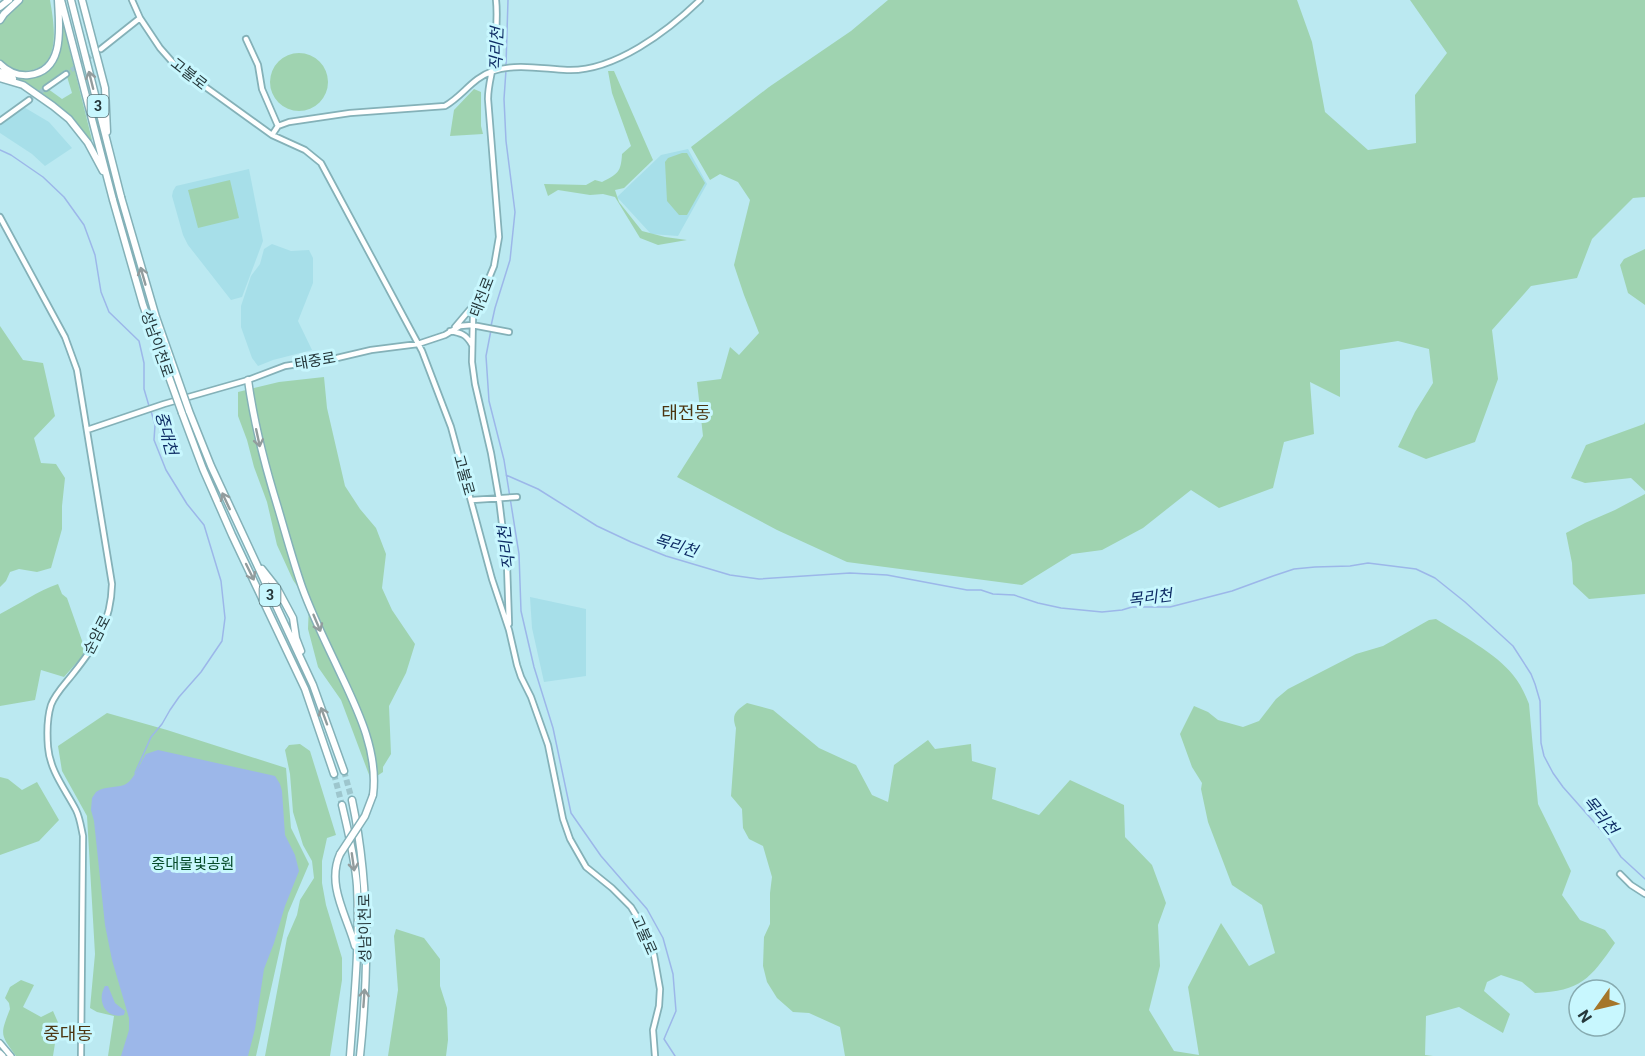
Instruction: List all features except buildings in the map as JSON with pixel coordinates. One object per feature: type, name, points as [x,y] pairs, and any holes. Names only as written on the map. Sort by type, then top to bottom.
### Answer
[{"type":"highway","points":[[0,7],[9,0]]},
{"type":"highway","points":[[0,20],[19,0]]},
{"type":"highway","name":"성남이천로","points":[[60,0],[63,20],[143,304],[203,469],[305,689],[334,774]]},
{"type":"highway","name":"성남이천로","points":[[71,0],[156,317],[189,411],[211,466],[313,686],[344,771]]},
{"type":"highway","points":[[82,0],[105,88],[107,141]]},
{"type":"highway","points":[[0,63],[6,69],[21,75],[40,71],[52,60],[57,51],[63,20]]},
{"type":"highway","points":[[0,72],[53,105],[74,125],[88,143],[108,180]]},
{"type":"highway","points":[[0,78],[23,85]]},
{"type":"highway","points":[[248,380],[260,448],[302,587],[319,629],[355,703],[373,765],[373,795],[365,816],[340,854],[335,870],[336,889],[357,954]]},
{"type":"highway","points":[[242,534],[265,574],[277,588],[293,618],[296,638],[313,686]]},
{"type":"highway","name":"성남이천로","points":[[352,800],[363,866],[365,898],[366,972],[360,1056]]},
{"type":"highway","name":"성남이천로","points":[[342,804],[357,885],[357,954],[350,1056]]},
{"type":"main road","points":[[0,1043],[11,1056]]},
{"type":"street","name":"고불로","points":[[132,0],[140,18],[160,48],[175,65],[272,135],[305,150],[321,163],[418,344],[445,411],[519,671],[548,745],[563,819],[570,839],[586,867],[612,888],[631,908],[650,943],[660,989],[659,1006],[653,1030],[655,1056]]},
{"type":"street","name":"태전로","points":[[496,0],[494,71],[488,83],[488,118],[499,237],[494,266],[476,309],[472,325],[472,346],[473,375],[501,499],[509,630]]},
{"type":"street","points":[[272,135],[279,126],[289,122],[350,112],[445,106],[476,79],[494,71],[517,67],[576,70],[606,63],[658,34],[699,0]]},
{"type":"street","points":[[101,49],[140,18]]},
{"type":"street","points":[[246,39],[258,65],[264,95],[279,126]]},
{"type":"street","points":[[46,88],[66,74]]},
{"type":"street","points":[[0,122],[29,100]]},
{"type":"street","name":"순암로","points":[[0,217],[69,345],[77,370],[110,568],[112,599],[107,619],[90,653],[51,705],[48,733],[48,748],[56,777],[76,811],[83,836],[81,1056]]},
{"type":"street","points":[[450,331],[468,314],[482,294]]},
{"type":"street","points":[[472,325],[506,331]]},
{"type":"street","name":"태중로","points":[[87,430],[248,380],[285,366],[418,344],[460,326],[472,325]]},
{"type":"street","points":[[450,331],[464,334],[472,346]]},
{"type":"street","points":[[472,500],[517,497]]},
{"type":"street","points":[[1620,874],[1645,894]]},
{"type":"shaded area","points":[[22,106],[49,122],[72,148],[45,166],[32,154],[0,133],[0,125]]},
{"type":"shaded area","points":[[688,149],[707,184],[678,236],[651,234],[617,197],[661,155]]},
{"type":"shaded area","points":[[249,169],[263,241],[242,297],[231,300],[188,245],[172,196],[176,186]]},
{"type":"shaded area","points":[[272,244],[291,251],[309,250],[313,258],[313,283],[298,321],[312,350],[258,366],[252,358],[241,327],[241,306],[251,276],[260,264],[264,249]]},
{"type":"shaded area","points":[[530,597],[586,609],[586,676],[544,682],[532,628]]},
{"type":"shaded area","name":"중대물빛공원","points":[[158,750],[275,776],[280,784],[285,835],[295,855],[299,871],[264,969],[255,1029],[248,1056],[121,1056],[129,1030],[129,1018],[112,960],[105,925],[91,810],[92,798],[99,790],[128,783],[146,754]]},
{"type":"shaded area","points":[[105,986],[108,986],[115,1003],[125,1011],[124,1015],[112,1015],[104,1008],[102,992]]},
{"type":"green space","points":[[23,0],[50,0],[54,33],[51,54],[46,63],[37,69],[21,71],[8,67],[0,60],[0,24]]},
{"type":"green space","points":[[888,0],[1297,0],[1312,42],[1325,112],[1368,150],[1416,143],[1415,95],[1447,53],[1410,0],[1645,0],[1645,197],[1633,198],[1592,239],[1577,278],[1531,286],[1492,330],[1498,379],[1475,442],[1426,459],[1398,447],[1415,412],[1433,383],[1429,349],[1398,341],[1340,350],[1340,397],[1310,382],[1314,434],[1284,442],[1273,488],[1219,508],[1191,490],[1143,528],[1102,550],[1072,554],[1022,585],[847,562],[777,530],[677,477],[703,436],[697,382],[721,379],[730,347],[739,355],[759,333],[734,265],[750,200],[738,182],[720,174],[710,180],[691,147],[769,87],[851,31]]},
{"type":"green space","points":[[61,27],[64,27],[92,140],[89,140],[76,123],[52,101],[26,83],[0,70],[0,67],[27,77],[54,60]],"holes":[[[65,70],[72,93],[62,99],[44,86]]]},
{"type":"green space","points":[[293,53],[305,53],[320,61],[328,76],[328,88],[320,103],[305,111],[293,111],[278,103],[270,88],[270,76],[278,61]]},
{"type":"green space","points":[[608,71],[614,71],[653,160],[624,188],[615,190],[619,202],[642,231],[687,240],[658,245],[640,238],[615,197],[558,190],[548,196],[544,184],[586,185],[595,180],[602,182],[612,177],[618,172],[622,154],[631,146],[612,93]]},
{"type":"green space","points":[[474,89],[481,92],[483,134],[450,136],[454,110]]},
{"type":"green space","points":[[687,153],[705,183],[687,215],[679,215],[667,201],[665,162],[668,158]]},
{"type":"green space","points":[[230,180],[239,218],[198,228],[188,190]]},
{"type":"green space","points":[[1645,249],[1645,305],[1628,293],[1620,265],[1624,259]]},
{"type":"green space","points":[[0,326],[23,360],[43,363],[55,416],[34,438],[41,463],[56,464],[65,478],[62,529],[51,568],[37,572],[19,569],[10,572],[0,587]]},
{"type":"green space","points":[[324,377],[327,408],[345,486],[376,528],[386,554],[382,588],[392,610],[415,644],[406,673],[389,706],[391,754],[383,767],[383,772],[371,780],[341,700],[318,667],[308,629],[309,604],[293,580],[277,545],[267,502],[238,416],[238,392],[279,382]]},
{"type":"green space","points":[[1645,422],[1645,491],[1631,478],[1585,483],[1571,478],[1586,445]]},
{"type":"green space","points":[[1645,494],[1645,594],[1589,599],[1573,584],[1572,563],[1566,533]]},
{"type":"green space","points":[[58,584],[62,594],[67,598],[86,652],[64,677],[41,670],[35,700],[0,706],[0,614]]},
{"type":"green space","points":[[1436,619],[1477,644],[1506,667],[1520,685],[1529,704],[1538,804],[1571,871],[1562,895],[1580,920],[1605,930],[1615,943],[1586,978],[1567,978],[1567,988],[1535,993],[1522,982],[1501,975],[1487,982],[1484,991],[1510,1014],[1503,1033],[1459,1007],[1426,1016],[1425,1055],[1433,1056],[845,1056],[840,1027],[809,1013],[793,1012],[777,998],[767,982],[763,966],[764,937],[770,924],[772,877],[763,846],[749,839],[743,828],[742,809],[731,796],[736,728],[734,716],[747,703],[773,710],[819,748],[856,765],[872,795],[888,802],[894,765],[928,740],[935,749],[971,744],[972,761],[996,768],[992,799],[1039,815],[1070,780],[1124,805],[1125,837],[1152,865],[1166,903],[1158,925],[1160,966],[1149,1010],[1174,1051],[1199,1055],[1188,987],[1221,923],[1249,966],[1275,953],[1262,905],[1232,885],[1208,822],[1201,789],[1202,783],[1192,767],[1180,734],[1194,706],[1208,712],[1218,720],[1243,727],[1259,721],[1276,699],[1288,689],[1356,654],[1383,646],[1429,620]]},
{"type":"green space","name":"중대물빛공원","points":[[107,713],[286,768],[291,828],[309,864],[288,913],[256,1056],[108,1056],[114,1016],[90,1008],[95,954],[87,816],[62,771],[58,746]]},
{"type":"green space","points":[[300,744],[310,751],[336,835],[327,838],[322,861],[322,883],[326,905],[342,958],[342,980],[330,1056],[265,1056],[287,938],[297,915],[300,900],[314,878],[312,861],[303,845],[293,812],[290,774],[285,750],[289,745]]},
{"type":"green space","points":[[0,777],[8,779],[22,790],[37,782],[59,820],[39,841],[0,855]]},
{"type":"green space","points":[[396,929],[424,938],[440,959],[440,986],[447,1008],[446,1056],[388,1056],[398,990],[394,936]]},
{"type":"green space","points":[[21,980],[34,985],[23,1007],[41,1017],[53,1011],[60,1027],[53,1056],[16,1056],[4,1038],[4,1024],[10,1009],[5,998],[10,987]]},
{"type":"waterway","name":"직리천","points":[[506,65],[508,0]]},
{"type":"waterway","name":"직리천","points":[[491,326],[510,260],[515,212],[506,141],[504,99],[506,70]]},
{"type":"waterway","name":"중대천","points":[[0,150],[43,177],[64,197],[84,225],[95,255],[101,292],[109,312],[139,341],[144,363],[144,389],[149,406]]},
{"type":"waterway","name":"직리천","points":[[491,330],[486,356],[489,401],[504,460],[519,554],[521,611],[534,667],[553,728],[571,813],[601,856],[647,909],[663,938],[673,974],[676,1011],[664,1039],[675,1056]]},
{"type":"waterway","name":"중대천","points":[[135,773],[151,737],[222,641],[225,618],[221,581],[204,525],[187,504],[166,470],[154,440],[155,425],[151,411]]},
{"type":"waterway","name":"목리천","points":[[506,475],[538,489],[597,526],[631,542],[666,556],[730,575],[759,579],[850,573],[887,575],[967,590],[1014,595],[1061,608],[1102,612],[1132,607],[1170,607],[1232,591],[1294,569],[1368,563],[1416,569],[1435,578],[1513,646],[1535,684],[1540,701],[1541,743],[1544,756],[1553,773],[1609,839],[1621,857],[1645,879]]},
{"type":"tunnel","points":[[66,74],[98,51]]},
{"type":"tunnel","points":[[29,100],[46,88]]},
{"type":"tunnel","points":[[344,771],[352,800]]},
{"type":"tunnel","points":[[334,774],[342,805]]},
{"type":"district","name":"태전동","points":[[686,413]]},
{"type":"district","name":"중대동","points":[[68,1034]]}]
